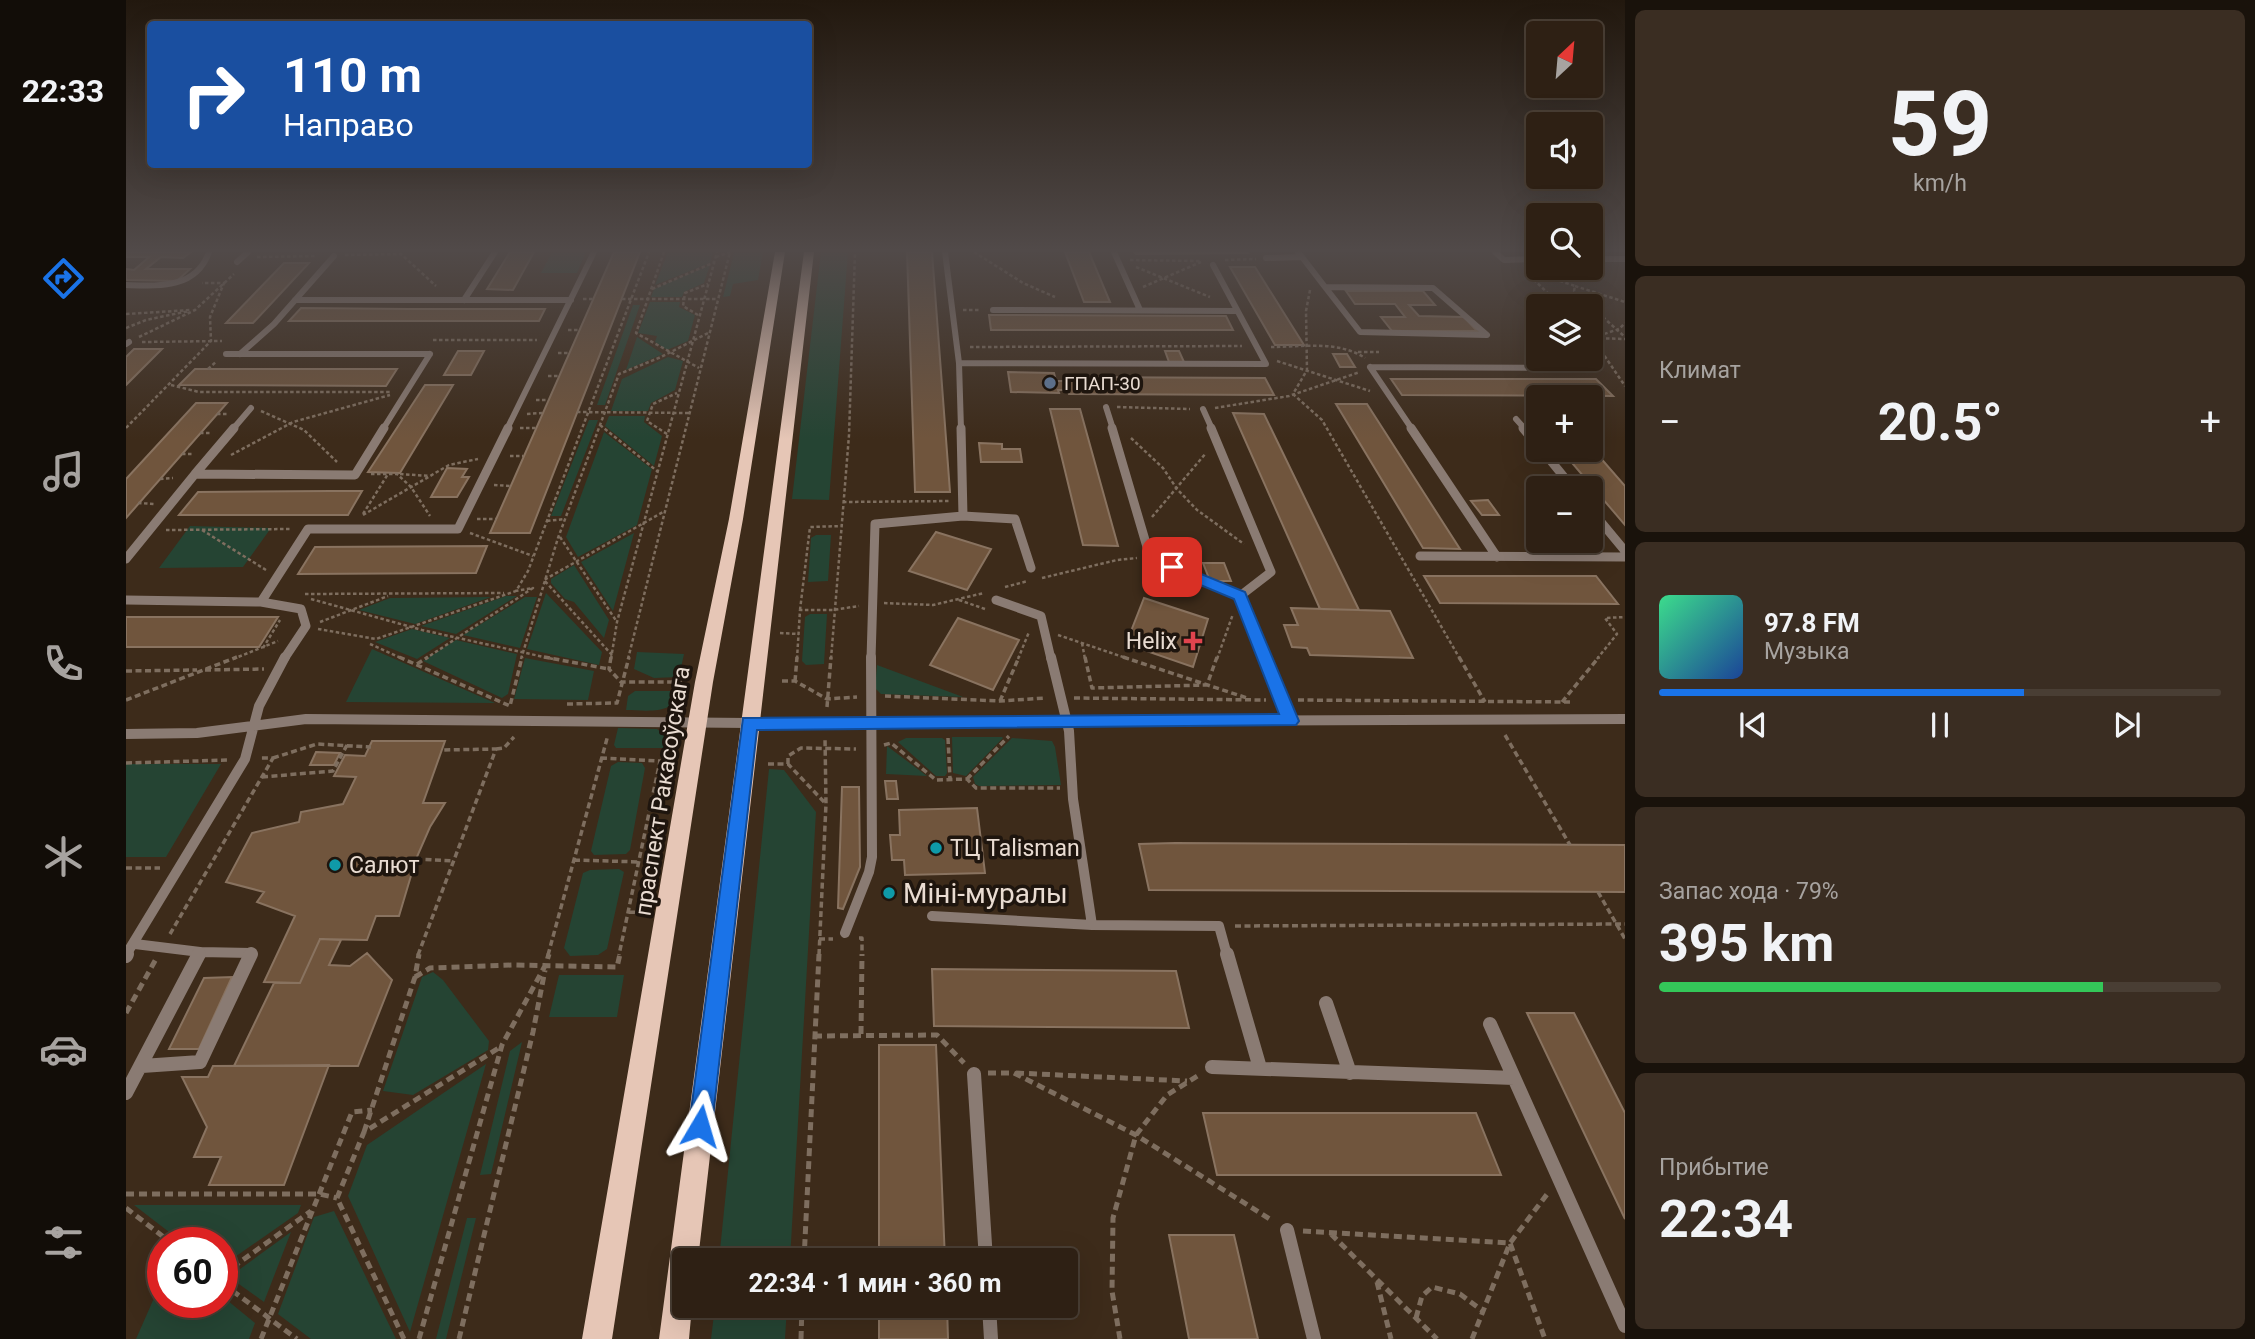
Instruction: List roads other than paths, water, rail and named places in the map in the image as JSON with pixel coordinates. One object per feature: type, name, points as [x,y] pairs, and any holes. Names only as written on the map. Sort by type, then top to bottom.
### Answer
[{"type":"main road","name":"праспект Ракасоўскага","points":[[597,1339],[698,723],[736,519],[770,314]]},
{"type":"main road","points":[[674,1339],[801,314]]},
{"type":"lane","points":[[240,354],[282,314]]},
{"type":"lane","points":[[261,602],[307,529],[458,529],[564,314]]},
{"type":"lane","points":[[953,314],[959,363],[963,516]]},
{"type":"lane","points":[[959,363],[1266,364],[1239,314]]},
{"type":"lane","points":[[1346,314],[1360,332],[1487,335],[1463,314]]},
{"type":"lane","points":[[195,474],[351,474],[430,354],[226,354]]},
{"type":"lane","points":[[1497,557],[1370,367],[1526,368]]},
{"type":"lane","points":[[1105,407],[1150,557],[1240,596],[1290,721]]},
{"type":"lane","points":[[126,559],[251,408]]},
{"type":"lane","points":[[1203,409],[1271,572],[1240,596]]},
{"type":"lane","points":[[1516,419],[1526,431]]},
{"type":"lane","points":[[1552,462],[1563,476]]},
{"type":"lane","points":[[844,937],[872,858],[868,772],[875,524],[963,516],[1015,519],[1031,568]]},
{"type":"lane","points":[[1603,524],[1625,551]]},
{"type":"lane","points":[[1420,556],[1625,557]]},
{"type":"lane","points":[[126,600],[261,602],[301,609],[306,626],[277,669],[259,706],[245,759],[126,956]]},
{"type":"lane","points":[[996,600],[1041,616],[1067,722],[1073,799],[1092,925]]},
{"type":"lane","points":[[126,734],[197,733],[306,719],[612,720],[698,723],[1625,719]]},
{"type":"lane","points":[[932,915],[1092,925],[1219,926],[1259,1069]]},
{"type":"lane","points":[[135,944],[200,952],[251,953],[200,1062],[142,1066]]},
{"type":"lane","points":[[126,1093],[200,952]]},
{"type":"lane","points":[[1326,1003],[1350,1073]]},
{"type":"lane","points":[[1490,1024],[1625,1326]]},
{"type":"lane","points":[[1212,1067],[1514,1078]]},
{"type":"lane","points":[[974,1074],[985,1248]]},
{"type":"lane","points":[[1287,1230],[1314,1339]]},
{"type":"lane","points":[[990,1318],[991,1339]]},
{"type":"place","name":"ГПАП-30","points":[[1050,383]]},
{"type":"place","name":"Helix","points":[[1193,641]]},
{"type":"place","name":"ТЦ Talisman","points":[[936,848]]},
{"type":"place","name":"Салют","points":[[335,865]]},
{"type":"place","name":"Міні-муралы","points":[[889,893]]}]
